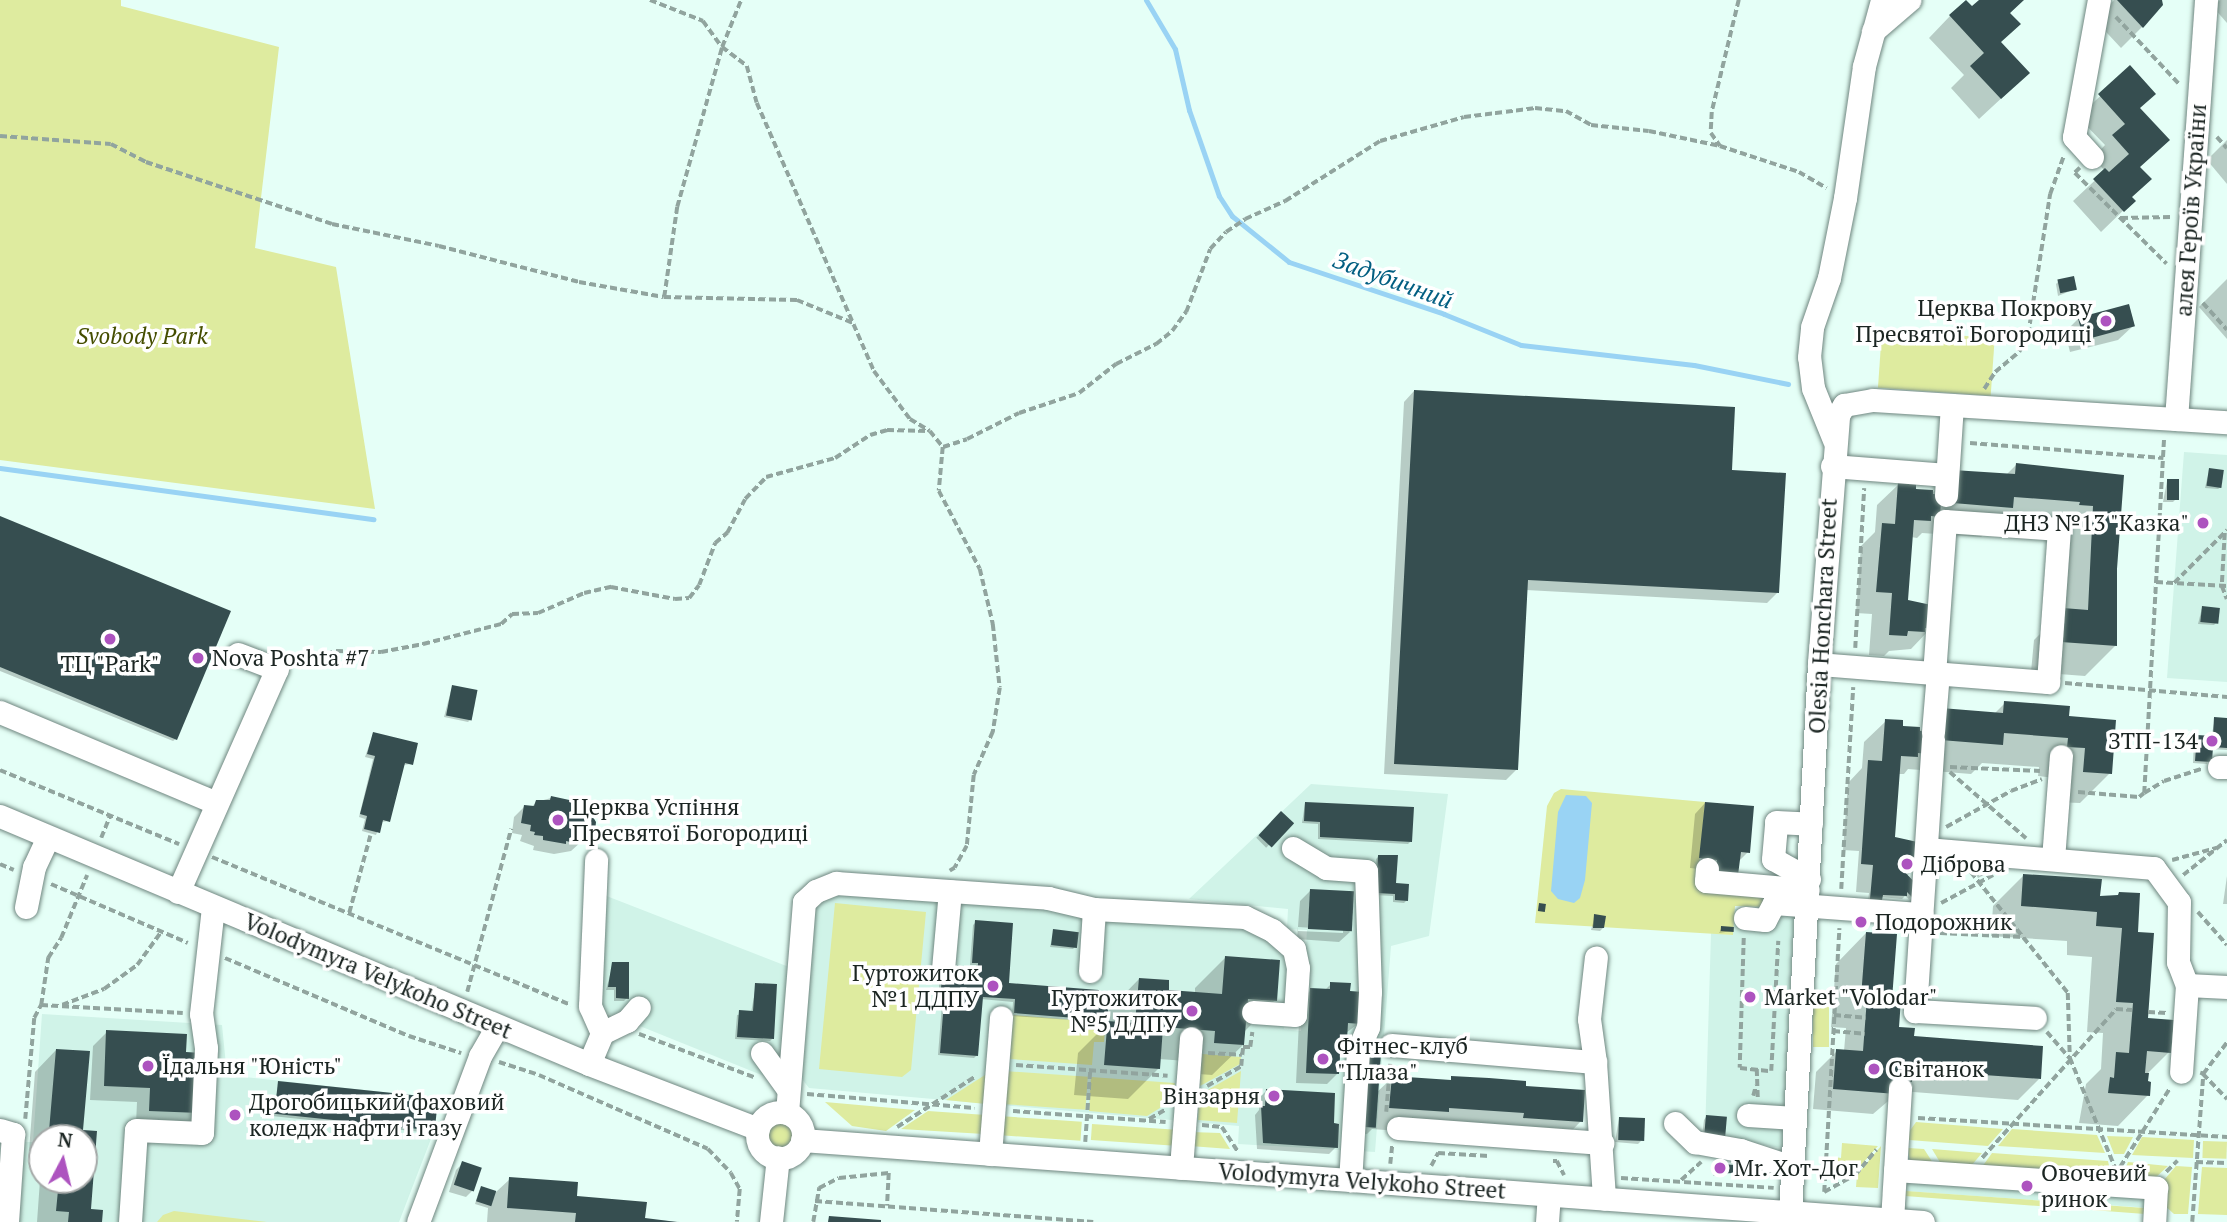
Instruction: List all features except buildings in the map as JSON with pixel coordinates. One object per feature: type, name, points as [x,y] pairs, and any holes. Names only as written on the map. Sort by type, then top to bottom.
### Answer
[{"type":"street","points":[[1834,440],[1813,388],[1809,357],[1812,327],[1829,278],[1845,198],[1864,66],[1882,0]]},
{"type":"street","points":[[1873,31],[1909,0]]},
{"type":"street","name":"алея Героїв України","points":[[2171,419],[2186,283],[2206,0]]},
{"type":"street","points":[[2092,157],[2074,137],[2104,5]]},
{"type":"street","name":"Olesia Honchara Street","points":[[1790,1213],[1819,664],[1832,466],[1838,415],[1844,405],[1854,401],[2227,422]]},
{"type":"street","points":[[1964,406],[1950,442],[1915,1011],[2035,1018]]},
{"type":"street","points":[[1819,664],[2048,682],[2059,529],[1946,498],[1865,468],[1832,466]]},
{"type":"street","points":[[177,892],[277,669],[238,654]]},
{"type":"street","points":[[0,712],[217,803]]},
{"type":"street","points":[[2043,859],[2060,773]]},
{"type":"street","name":"Volodymyra Velykoho Street","points":[[0,816],[589,1064],[758,1129]]},
{"type":"street","points":[[1811,824],[1776,821],[1773,859],[1808,891],[1840,908],[1921,923]]},
{"type":"street","points":[[26,907],[31,876],[48,837]]},
{"type":"street","points":[[1926,844],[1953,851],[2154,868],[2175,894],[2178,962],[2187,985],[2183,1039],[2192,1073]]},
{"type":"street","points":[[1293,848],[1326,869],[1366,871],[1370,992],[1368,1027],[1358,1051],[1351,1171]]},
{"type":"street","points":[[596,860],[590,1006],[605,1024]]},
{"type":"street","points":[[1707,869],[1706,881],[1808,891]]},
{"type":"street","points":[[943,969],[948,882]]},
{"type":"street","points":[[787,1113],[804,902],[816,891],[836,883],[948,882],[1048,898],[1094,909],[1245,917],[1272,930],[1294,949],[1298,968],[1295,1015],[1253,1020]]},
{"type":"street","points":[[1745,918],[1765,920],[1774,903],[1808,891]]},
{"type":"street","points":[[130,1222],[136,1130],[202,1133],[206,1048],[201,1014],[206,951],[214,907]]},
{"type":"street","points":[[1090,971],[1094,909]]},
{"type":"street","points":[[1596,957],[1589,1019],[1595,1062],[1604,1188]]},
{"type":"street","points":[[2187,985],[2227,987]]},
{"type":"street","points":[[589,1064],[605,1024],[639,1007]]},
{"type":"street","points":[[990,1154],[1001,1017]]},
{"type":"street","points":[[418,1222],[480,1056],[497,1026]]},
{"type":"street","points":[[1181,1168],[1190,1045]]},
{"type":"street","points":[[1391,1045],[1595,1062]]},
{"type":"street","points":[[762,1053],[788,1089]]},
{"type":"street","points":[[1892,1220],[1900,1088]]},
{"type":"street","points":[[787,1113],[800,1124],[802,1140],[791,1154],[778,1157],[763,1150],[757,1138],[758,1129],[769,1115],[787,1113]]},
{"type":"street","points":[[1755,1116],[1795,1118]]},
{"type":"street","points":[[1675,1123],[1695,1142],[1740,1150],[1791,1178]]},
{"type":"street","points":[[7,1222],[12,1130]]},
{"type":"street","points":[[1395,1130],[1602,1143]]},
{"type":"street","name":"Volodymyra Velykoho Street","points":[[802,1140],[1181,1168],[1351,1171],[1549,1195],[1604,1188],[1746,1216],[1790,1213],[1923,1222]]},
{"type":"street","points":[[771,1222],[778,1157]]},
{"type":"street","points":[[1895,1170],[2156,1188],[2154,1222]]},
{"type":"street","points":[[1547,1222],[1549,1195]]},
{"type":"path","points":[[650,0],[703,20],[722,47],[747,66],[757,103],[874,371],[910,419],[930,431],[943,447],[939,491],[980,569],[993,624],[1000,688],[993,732],[974,775],[967,845],[948,882]]},
{"type":"path","points":[[664,297],[677,207],[722,47],[741,0]]},
{"type":"path","points":[[1720,146],[1711,133],[1712,112],[1739,0]]},
{"type":"path","points":[[2104,5],[2198,104]]},
{"type":"path","points":[[943,447],[967,439],[1019,413],[1079,393],[1116,364],[1156,344],[1172,331],[1186,312],[1210,249],[1226,232],[1245,219],[1285,201],[1380,141],[1464,117],[1535,108],[1566,111],[1591,125],[1649,131],[1720,146],[1799,172],[1845,198]]},
{"type":"path","points":[[0,136],[111,144],[146,162],[332,224],[439,246],[579,282],[664,297],[797,300],[855,324]]},
{"type":"path","points":[[1964,406],[2019,352],[2028,334],[2050,194],[2061,161],[2074,137]]},
{"type":"path","points":[[2092,157],[2075,173],[2186,283],[2227,330]]},
{"type":"path","points":[[2121,218],[2190,216]]},
{"type":"path","points":[[2144,793],[2163,458],[2171,419]]},
{"type":"path","points":[[277,669],[336,651],[381,652],[436,640],[501,624],[512,614],[538,613],[584,593],[611,587],[676,600],[690,598],[699,585],[715,543],[727,533],[745,499],[766,477],[835,458],[870,435],[887,430],[930,431]]},
{"type":"path","points":[[1950,442],[2163,458]]},
{"type":"path","points":[[1865,468],[1824,1192],[1855,1175],[1883,1141]]},
{"type":"path","points":[[2174,583],[2226,531]]},
{"type":"path","points":[[2226,531],[2224,586],[2227,599]]},
{"type":"path","points":[[2156,582],[2224,586]]},
{"type":"path","points":[[2048,682],[2227,696]]},
{"type":"path","points":[[1921,923],[1980,882],[2043,859],[1944,766],[2060,773],[2139,797],[2186,772],[2223,767]]},
{"type":"path","points":[[0,770],[475,965],[605,1024],[788,1089],[813,1095],[1222,1127],[1240,1154]]},
{"type":"path","points":[[1926,844],[1987,805],[2060,773]]},
{"type":"path","points":[[100,840],[110,815]]},
{"type":"path","points":[[467,992],[511,829]]},
{"type":"path","points":[[349,913],[370,836]]},
{"type":"path","points":[[2227,840],[2175,894],[2194,909],[2227,944]]},
{"type":"path","points":[[2154,868],[2166,861],[2218,847]]},
{"type":"path","points":[[1953,851],[2068,993],[2070,1058]]},
{"type":"path","points":[[0,864],[409,1036],[455,1052],[480,1056],[539,1075],[708,1150],[731,1173],[740,1189],[737,1222]]},
{"type":"path","points":[[12,1130],[34,1018],[41,1005],[48,958],[61,938],[87,875]]},
{"type":"path","points":[[1745,918],[1740,1068],[1772,1071],[1778,941]]},
{"type":"path","points":[[1921,923],[2023,937]]},
{"type":"path","points":[[60,1006],[104,989],[136,965],[160,932]]},
{"type":"path","points":[[41,1005],[201,1014]]},
{"type":"path","points":[[1967,1175],[2116,1009],[2133,1010]]},
{"type":"path","points":[[1834,1015],[1866,1018]]},
{"type":"path","points":[[2035,1018],[2070,1058],[2117,1173],[2141,1133],[2192,1073],[2227,1042]]},
{"type":"path","points":[[1190,1045],[1242,1055],[1243,1047],[1251,1047],[1253,1020]]},
{"type":"path","points":[[1833,1031],[1865,1034]]},
{"type":"path","points":[[2183,1039],[2192,1073],[2197,1136],[2192,1222]]},
{"type":"path","points":[[1390,1164],[1395,1130],[1386,1113],[1391,1045]]},
{"type":"path","points":[[892,1130],[997,1064],[1188,1077]]},
{"type":"path","points":[[1755,1116],[1757,1069]]},
{"type":"path","points":[[1084,1161],[1090,1071]]},
{"type":"path","points":[[2192,1073],[2227,1099]]},
{"type":"path","points":[[1898,1117],[2227,1137]]},
{"type":"path","points":[[1418,1165],[1432,1166],[1438,1153],[1499,1157]]},
{"type":"path","points":[[1546,1161],[1557,1161],[1562,1175],[1573,1175]]},
{"type":"path","points":[[2196,1162],[2227,1163]]},
{"type":"path","points":[[1351,1171],[1404,1164]]},
{"type":"path","points":[[813,1222],[819,1188],[827,1182],[889,1173],[887,1206]]},
{"type":"path","points":[[1604,1188],[1791,1178]]},
{"type":"path","points":[[815,1201],[1093,1222]]},
{"type":"shaded area","name":"ДНЗ №13 \"Казка\"","points":[[2184,452],[2227,455],[2227,682],[2167,678]]},
{"type":"shaded area","points":[[1311,784],[1448,794],[1429,936],[1391,946],[1375,1152],[1238,1144],[1239,1126],[809,1088],[799,1075],[812,904],[846,889],[1244,923],[1290,954],[1284,1029],[1301,1031],[1307,930],[1287,929],[1288,909],[1189,899]]},
{"type":"shaded area","points":[[604,895],[789,967],[779,1082],[600,1010]]},
{"type":"shaded area","name":"Market \"Volodar\"","points":[[1735,909],[1794,913],[1782,1148],[1705,1135],[1711,933],[1733,935]]},
{"type":"shaded area","name":"Дрогобицький фаховий коледж нафти і газу","points":[[42,1014],[222,1025],[227,1075],[438,1098],[434,1131],[399,1222],[19,1222],[25,1142],[28,1142],[28,1194],[98,1194],[98,1124],[34,1124]]},
{"type":"shaded area","name":"Овочевий ринок","points":[[1907,1164],[2148,1181],[2147,1208],[1905,1191]]},
{"type":"green space","name":"Svobody Park","points":[[0,0],[121,0],[121,6],[279,47],[255,248],[336,267],[375,509],[0,460]]},
{"type":"green space","points":[[1882,330],[1995,338],[1991,396],[1878,388]]},
{"type":"green space","points":[[1561,789],[1705,802],[1697,888],[1768,894],[1767,907],[1735,906],[1733,935],[1535,923],[1547,806],[1554,793]]},
{"type":"green space","points":[[835,903],[926,912],[911,1070],[902,1077],[819,1069]]},
{"type":"green space","points":[[1813,1005],[1829,1005],[1829,1047],[1813,1047]]},
{"type":"green space","points":[[1013,1015],[1085,1021],[1085,1028],[1105,1030],[1104,1042],[1094,1042],[1092,1065],[1010,1059]]},
{"type":"green space","points":[[1202,1054],[1241,1057],[1240,1064],[1200,1086]]},
{"type":"green space","points":[[1004,1071],[1088,1077],[1085,1110],[1002,1104]]},
{"type":"green space","points":[[1241,1071],[1237,1123],[1198,1120],[1199,1095]]},
{"type":"green space","points":[[988,1073],[986,1104],[946,1100]]},
{"type":"green space","points":[[1091,1077],[1175,1083],[1173,1100],[1147,1116],[1089,1111]]},
{"type":"green space","points":[[825,1102],[915,1110],[886,1131],[852,1126]]},
{"type":"green space","points":[[928,1111],[986,1115],[984,1134],[901,1129]]},
{"type":"green space","points":[[999,1116],[1082,1122],[1080,1141],[998,1135]]},
{"type":"green space","points":[[780,1121],[789,1125],[793,1134],[789,1143],[780,1147],[771,1143],[767,1134],[771,1125]]},
{"type":"green space","points":[[1916,1122],[2003,1129],[1988,1146],[1909,1140],[1909,1132]]},
{"type":"green space","points":[[1092,1124],[1176,1130],[1175,1146],[1091,1140]]},
{"type":"green space","points":[[2012,1129],[2097,1135],[2105,1153],[1998,1146]]},
{"type":"green space","points":[[1191,1132],[1220,1133],[1230,1149],[1190,1146]]},
{"type":"green space","points":[[2107,1136],[2133,1137],[2124,1154],[2114,1154]]},
{"type":"green space","points":[[2142,1137],[2194,1140],[2193,1158],[2132,1155]]},
{"type":"green space","points":[[2203,1141],[2227,1142],[2226,1159],[2202,1158]]},
{"type":"green space","points":[[1842,1143],[1878,1146],[1854,1173],[1834,1172],[1835,1157],[1841,1158]]},
{"type":"green space","points":[[1881,1146],[1878,1188],[1856,1187],[1857,1175]]},
{"type":"green space","points":[[1908,1148],[1924,1149],[1933,1163],[1910,1162]]},
{"type":"green space","points":[[1932,1149],[1982,1153],[1971,1166],[1941,1164]]},
{"type":"green space","points":[[1992,1153],[2108,1161],[2111,1175],[1982,1167]]},
{"type":"green space","points":[[2128,1162],[2168,1166],[2154,1179],[2122,1176]]},
{"type":"green space","points":[[2176,1166],[2192,1167],[2188,1214],[2174,1214],[2163,1204],[2164,1180]]},
{"type":"green space","points":[[2202,1167],[2227,1168],[2227,1215],[2198,1214]]},
{"type":"green space","points":[[1906,1191],[2145,1208],[2145,1214],[1905,1196]]},
{"type":"green space","points":[[174,1211],[267,1222],[157,1222],[163,1215]]},
{"type":"water","points":[[1566,795],[1586,796],[1592,803],[1585,880],[1580,898],[1574,903],[1558,899],[1551,891],[1558,812]]},
{"type":"waterway","name":"Задубичний","points":[[1146,0],[1175,49],[1189,110],[1219,196],[1232,216],[1289,262],[1444,314],[1521,345],[1694,365],[1788,384]]},
{"type":"waterway","points":[[0,468],[374,519]]},
{"type":"place","name":"Церква Покрову Пресвятої Богородиці","points":[[2106,321]]},
{"type":"place","name":"ДНЗ №13 \"Казка\"","points":[[2203,523]]},
{"type":"place","name":"ТЦ \"Park\"","points":[[110,639]]},
{"type":"place","name":"Nova Poshta #7","points":[[198,658]]},
{"type":"place","name":"ЗТП-134","points":[[2212,741]]},
{"type":"place","name":"Церква Успіння Пресвятої Богородиці","points":[[558,820]]},
{"type":"place","name":"Діброва","points":[[1907,864]]},
{"type":"place","name":"Подорожник","points":[[1861,922]]},
{"type":"place","name":"Гуртожиток №1 ДДПУ","points":[[993,986]]},
{"type":"place","name":"Market \"Volodar\"","points":[[1750,997]]},
{"type":"place","name":"Гуртожиток №5 ДДПУ","points":[[1192,1011]]},
{"type":"place","name":"Фітнес-клуб \"Плаза\"","points":[[1323,1059]]},
{"type":"place","name":"Їдальня \"Юність\"","points":[[148,1066]]},
{"type":"place","name":"Світанок","points":[[1874,1069]]},
{"type":"place","name":"Вінзарня","points":[[1274,1096]]},
{"type":"place","name":"Дрогобицький фаховий коледж нафти і газу","points":[[235,1115]]},
{"type":"place","name":"Mr. Хот-Дог","points":[[1720,1168]]},
{"type":"place","name":"Овочевий ринок","points":[[2027,1186]]}]
